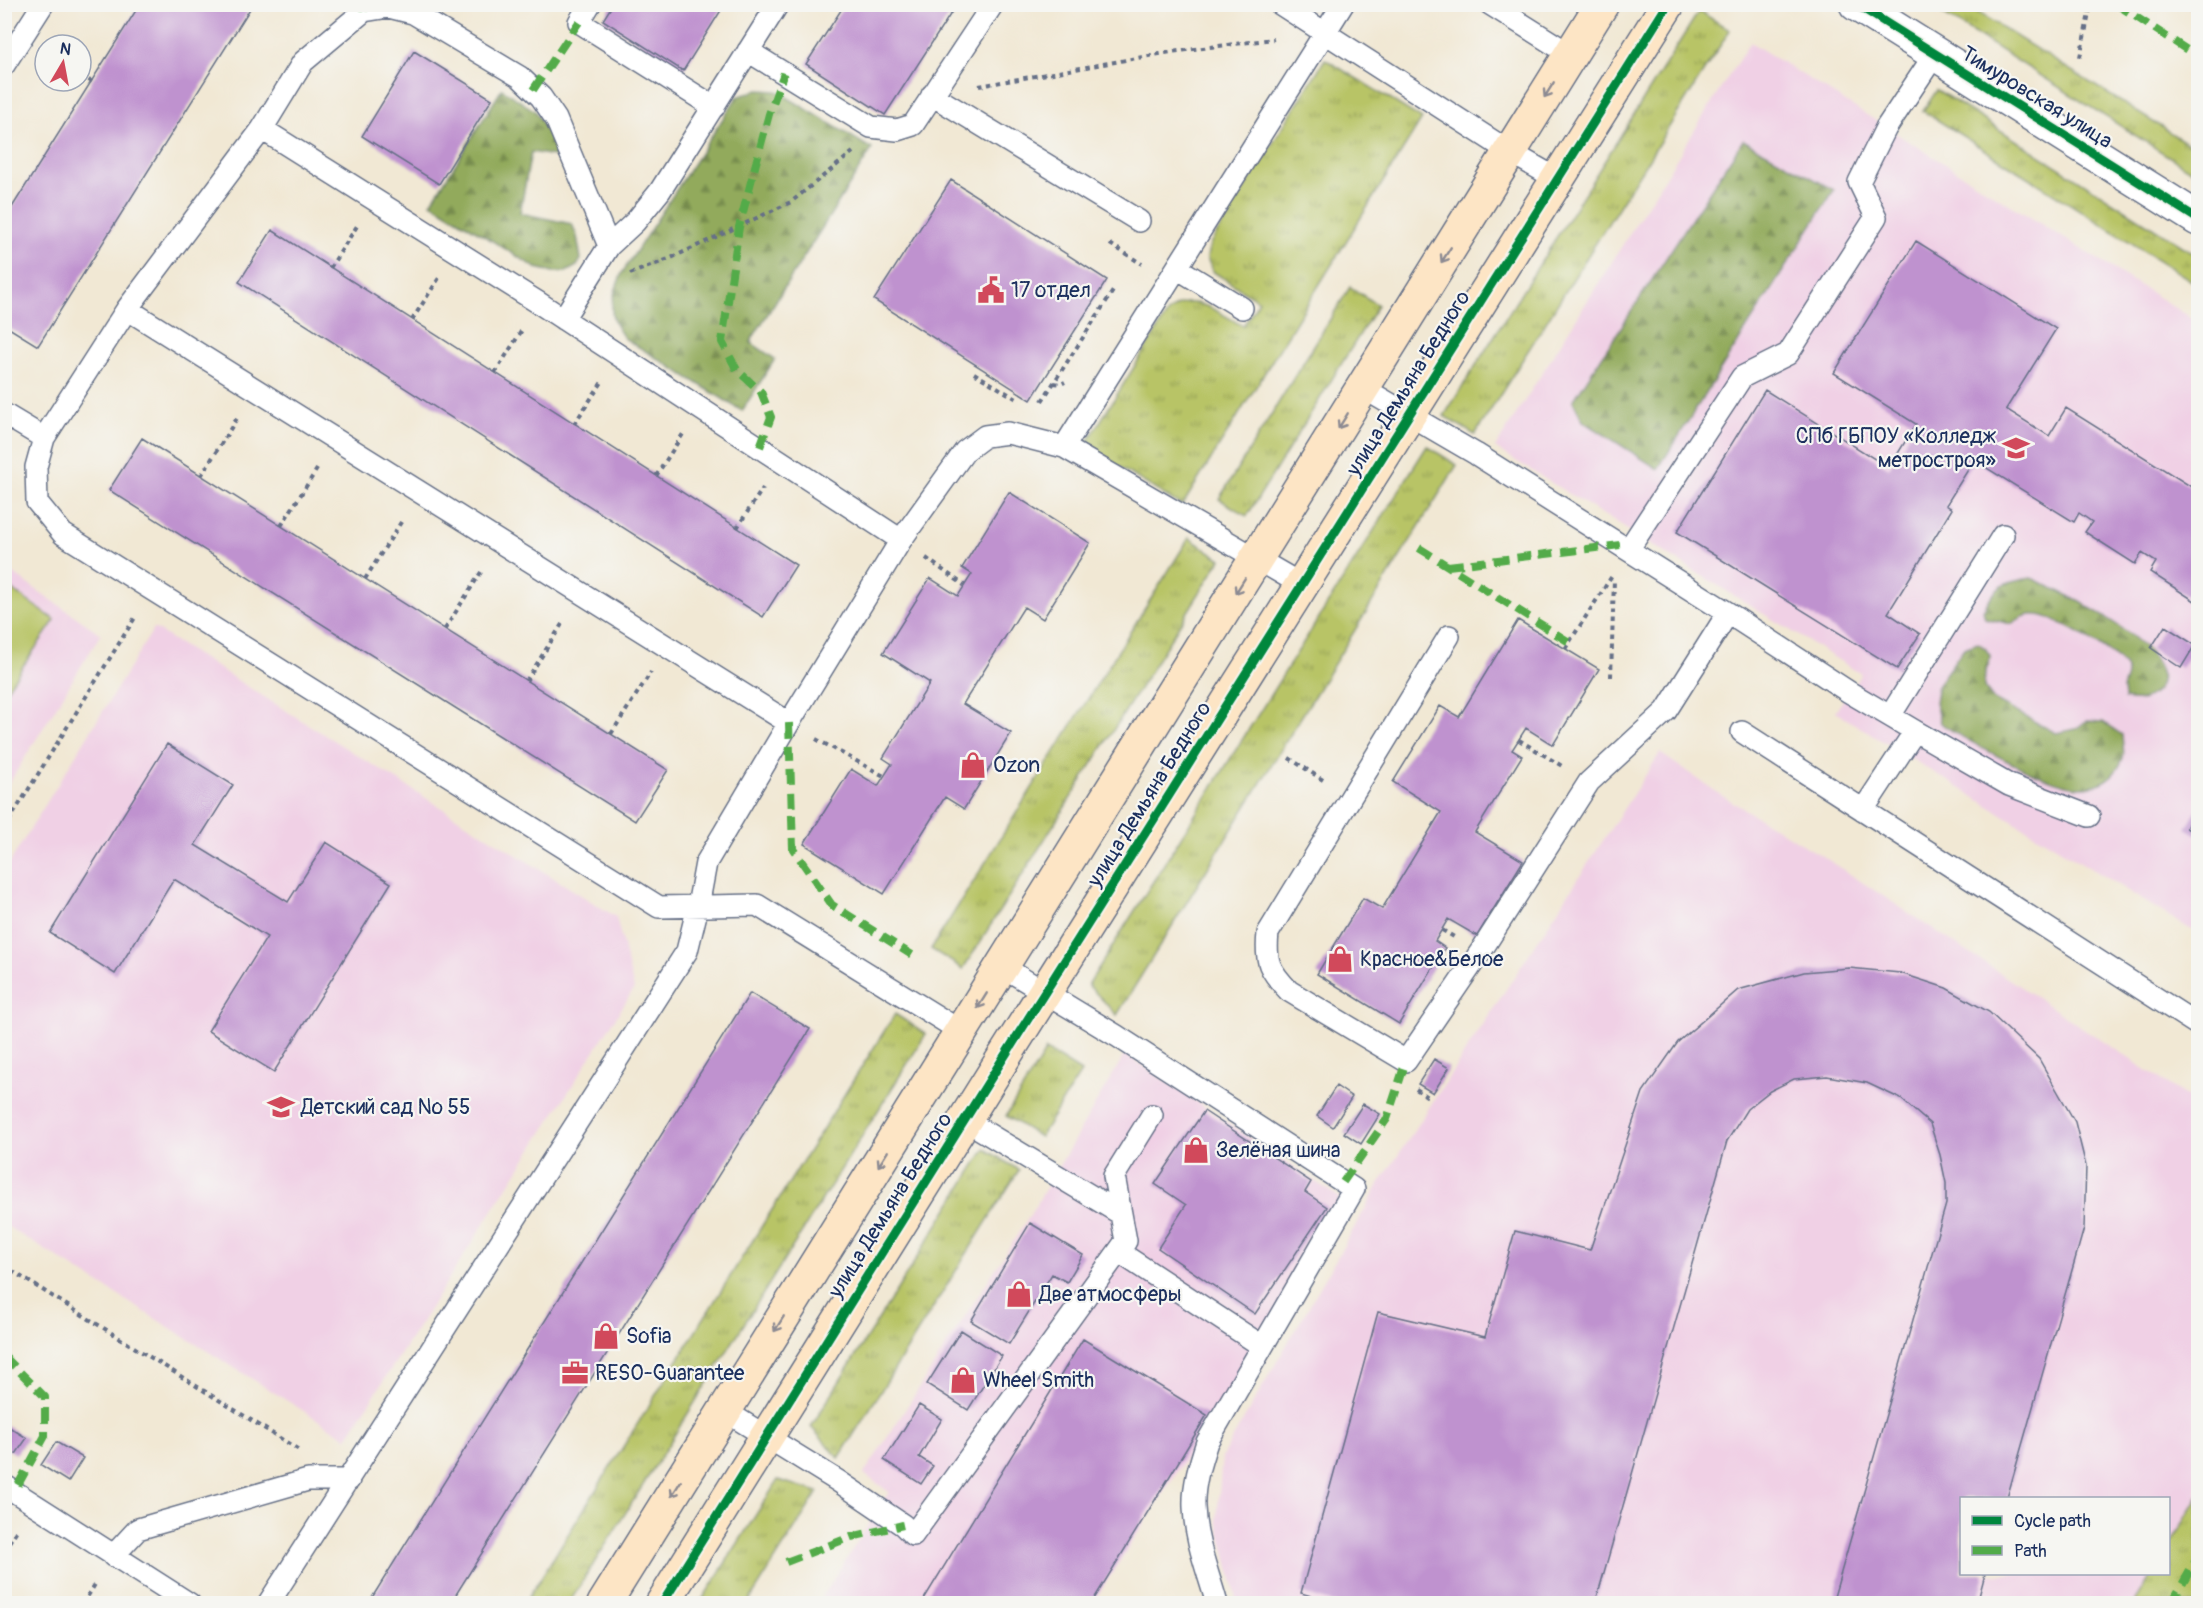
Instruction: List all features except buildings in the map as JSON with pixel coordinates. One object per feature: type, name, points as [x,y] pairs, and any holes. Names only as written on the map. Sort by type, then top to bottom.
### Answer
[{"type":"street","name":"улица Демьяна Бедного","points":[[604,1604],[1602,4]]},
{"type":"street","name":"улица Демьяна Бедного","points":[[662,1604],[1668,4]]},
{"type":"street","name":"Тимуровская улица","points":[[1856,4],[2199,219]]},
{"type":"lane","points":[[4,65],[43,4]]},
{"type":"lane","points":[[590,4],[579,22],[714,106]]},
{"type":"lane","points":[[563,319],[609,246],[635,222],[660,191],[778,4]]},
{"type":"lane","points":[[748,51],[871,127],[897,130],[913,125],[993,4]]},
{"type":"lane","points":[[1280,4],[1510,152],[1557,179]]},
{"type":"lane","points":[[1064,447],[1343,4]]},
{"type":"lane","points":[[1490,4],[1571,55]]},
{"type":"lane","points":[[609,246],[556,119],[541,98],[520,77],[413,13],[388,7],[364,11],[303,62],[262,129],[127,309],[44,438],[36,466],[37,502],[63,534],[659,907],[757,905],[962,1032]]},
{"type":"lane","points":[[1628,550],[1742,376],[1788,354],[1876,217],[1859,182],[1886,128],[1935,54]]},
{"type":"lane","points":[[932,95],[1139,221]]},
{"type":"lane","points":[[262,129],[539,303],[902,540]]},
{"type":"lane","points":[[1177,268],[1242,308]]},
{"type":"lane","points":[[127,309],[789,723]]},
{"type":"lane","points":[[1364,388],[1476,454],[1915,731],[2009,785],[2089,816]]},
{"type":"lane","points":[[4,414],[44,438]]},
{"type":"lane","points":[[268,1604],[687,951],[706,863],[902,540],[965,451],[986,436],[1008,433],[1064,447],[1302,585]]},
{"type":"lane","points":[[1890,716],[2003,535]]},
{"type":"lane","points":[[1449,636],[1268,933],[1266,955],[1274,976],[1288,991],[1406,1061],[1481,951],[1589,782],[1666,711],[1728,613]]},
{"type":"lane","points":[[1863,810],[1915,731]]},
{"type":"lane","points":[[1742,732],[2199,1025]]},
{"type":"lane","points":[[1003,967],[1117,1036],[1354,1189],[1207,1442],[1197,1472],[1193,1505],[1197,1534],[1217,1604]]},
{"type":"lane","points":[[725,1411],[847,1488],[903,1525],[913,1535],[1126,1241],[1114,1176],[1152,1115]]},
{"type":"lane","points":[[965,1120],[1121,1214]]},
{"type":"lane","points":[[1119,1252],[1262,1346]]},
{"type":"lane","points":[[113,1556],[138,1529],[308,1480],[349,1480]]},
{"type":"lane","points":[[4,1485],[190,1604]]},
{"type":"path","points":[[2080,57],[2091,4]]},
{"type":"path","points":[[932,95],[1171,52],[1325,33]]},
{"type":"path","points":[[579,293],[671,258],[791,202],[852,152],[871,127]]},
{"type":"path","points":[[330,268],[374,199]]},
{"type":"path","points":[[412,320],[456,252]]},
{"type":"path","points":[[1042,401],[1113,291]]},
{"type":"path","points":[[495,373],[539,303]]},
{"type":"path","points":[[574,424],[619,355]]},
{"type":"path","points":[[974,373],[1023,403]]},
{"type":"path","points":[[201,476],[255,390]]},
{"type":"path","points":[[656,476],[700,408]]},
{"type":"path","points":[[281,526],[336,440]]},
{"type":"path","points":[[738,528],[781,460]]},
{"type":"path","points":[[365,579],[419,493]]},
{"type":"path","points":[[902,540],[964,585]]},
{"type":"path","points":[[445,629],[500,543]]},
{"type":"path","points":[[1565,649],[1614,572],[1611,677]]},
{"type":"path","points":[[4,830],[152,590]]},
{"type":"path","points":[[526,681],[581,594]]},
{"type":"path","points":[[611,734],[667,646]]},
{"type":"path","points":[[789,723],[884,776]]},
{"type":"path","points":[[1519,740],[1589,782]]},
{"type":"path","points":[[1288,758],[1351,797]]},
{"type":"path","points":[[4,1266],[349,1480]]},
{"type":"shaded area","points":[[1750,42],[2198,322],[2198,934],[1835,712],[1861,674],[1495,448]]},
{"type":"shaded area","points":[[5,568],[101,634],[5,790]]},
{"type":"shaded area","name":"Детский сад № 55","points":[[154,628],[616,917],[634,989],[347,1438],[5,1225],[4,872]]},
{"type":"shaded area","points":[[1660,753],[1721,795],[1827,859],[2198,1104],[2198,1497],[2170,1545],[2170,1497],[1960,1497],[1960,1575],[2151,1575],[2134,1603],[1238,1603],[1217,1520],[1222,1457],[1380,1183]]},
{"type":"shaded area","points":[[1125,1054],[1340,1198],[1250,1358],[1093,1603],[818,1604],[889,1492],[864,1474],[1030,1215]]},
{"type":"green space","points":[[1929,5],[1966,5],[2198,150],[2198,175]]},
{"type":"green space","points":[[1699,11],[1730,30],[1475,435],[1444,416]]},
{"type":"green space","points":[[1325,59],[1422,119],[1182,506],[1085,446],[1167,314],[1173,309],[1187,303],[1204,305],[1243,326],[1259,301],[1212,271],[1207,257],[1210,244]]},
{"type":"green space","points":[[502,89],[535,111],[560,157],[531,152],[520,213],[572,224],[577,236],[581,259],[577,266],[566,272],[536,268],[431,203]]},
{"type":"green space","points":[[758,90],[777,91],[872,149],[750,342],[775,359],[742,411],[624,338],[615,323],[612,309],[613,297],[622,273],[737,97]]},
{"type":"green space","points":[[1937,90],[2198,256],[2198,285],[1923,111]]},
{"type":"green space","points":[[1743,140],[1834,190],[1658,469],[1583,421],[1573,401]]},
{"type":"green space","points":[[1350,287],[1378,305],[1247,516],[1219,499]]},
{"type":"green space","points":[[1427,446],[1457,465],[1117,1015],[1088,985]]},
{"type":"green space","points":[[1189,538],[1221,559],[963,969],[931,949]]},
{"type":"green space","points":[[2031,578],[2092,609],[2140,642],[2156,660],[2162,677],[2154,693],[2140,700],[2124,699],[2123,689],[2127,673],[2125,667],[2097,644],[2056,621],[2037,615],[2023,617],[2011,624],[1985,618],[1983,610],[1997,590],[2014,581]]},
{"type":"green space","points":[[5,585],[55,620],[5,692]]},
{"type":"green space","points":[[1978,643],[1991,657],[1985,673],[1984,687],[1994,700],[2056,733],[2076,729],[2086,721],[2103,722],[2122,735],[2123,758],[2116,771],[2106,780],[2094,785],[2080,787],[2066,785],[2009,762],[1940,723],[1935,702],[1938,684],[1964,648]]},
{"type":"green space","points":[[895,1014],[926,1034],[569,1603],[525,1603]]},
{"type":"green space","points":[[1046,1050],[1081,1072],[1040,1137],[1006,1116]]},
{"type":"green space","points":[[985,1149],[1019,1170],[839,1458],[811,1427]]},
{"type":"green space","points":[[778,1480],[818,1492],[748,1603],[700,1603]]},
{"type":"green space","points":[[2198,1497],[2198,1603],[2134,1603],[2151,1575],[2170,1575],[2170,1545]]},
{"type":"marked path","points":[[364,11],[365,4]]},
{"type":"marked path","points":[[2116,4],[2198,57]]},
{"type":"marked path","points":[[533,90],[579,22]]},
{"type":"marked path","points":[[760,447],[771,417],[761,392],[737,370],[722,342],[739,227],[769,114],[784,73]]},
{"type":"marked path","points":[[1448,566],[1620,545]]},
{"type":"marked path","points":[[1419,548],[1569,642]]},
{"type":"marked path","points":[[789,723],[793,849],[832,905],[912,955]]},
{"type":"marked path","points":[[1343,1182],[1387,1119],[1406,1061]]},
{"type":"marked path","points":[[4,1356],[45,1397],[45,1436],[14,1492]]},
{"type":"marked path","points":[[786,1562],[851,1537],[903,1525]]},
{"type":"marked path","points":[[2171,1604],[2198,1557]]},
{"type":"cycle path","points":[[662,1604],[1668,4]]},
{"type":"cycle path","points":[[1856,4],[2198,219]]},
{"type":"place","name":"17 отдел","points":[[991,290]]},
{"type":"place","name":"СПб ГБПОУ «Колледж метростроя»","points":[[2016,448]]},
{"type":"place","name":"Ozon","points":[[973,765]]},
{"type":"place","name":"Красное&Белое","points":[[1340,959]]},
{"type":"place","name":"Детский сад № 55","points":[[281,1107]]},
{"type":"place","name":"Зелёная шина","points":[[1196,1150]]},
{"type":"place","name":"Две атмосферы","points":[[1019,1294]]},
{"type":"place","name":"Sofia","points":[[606,1336]]},
{"type":"place","name":"RESO-Guarantee","points":[[575,1373]]},
{"type":"place","name":"Wheel Smith","points":[[963,1380]]}]
